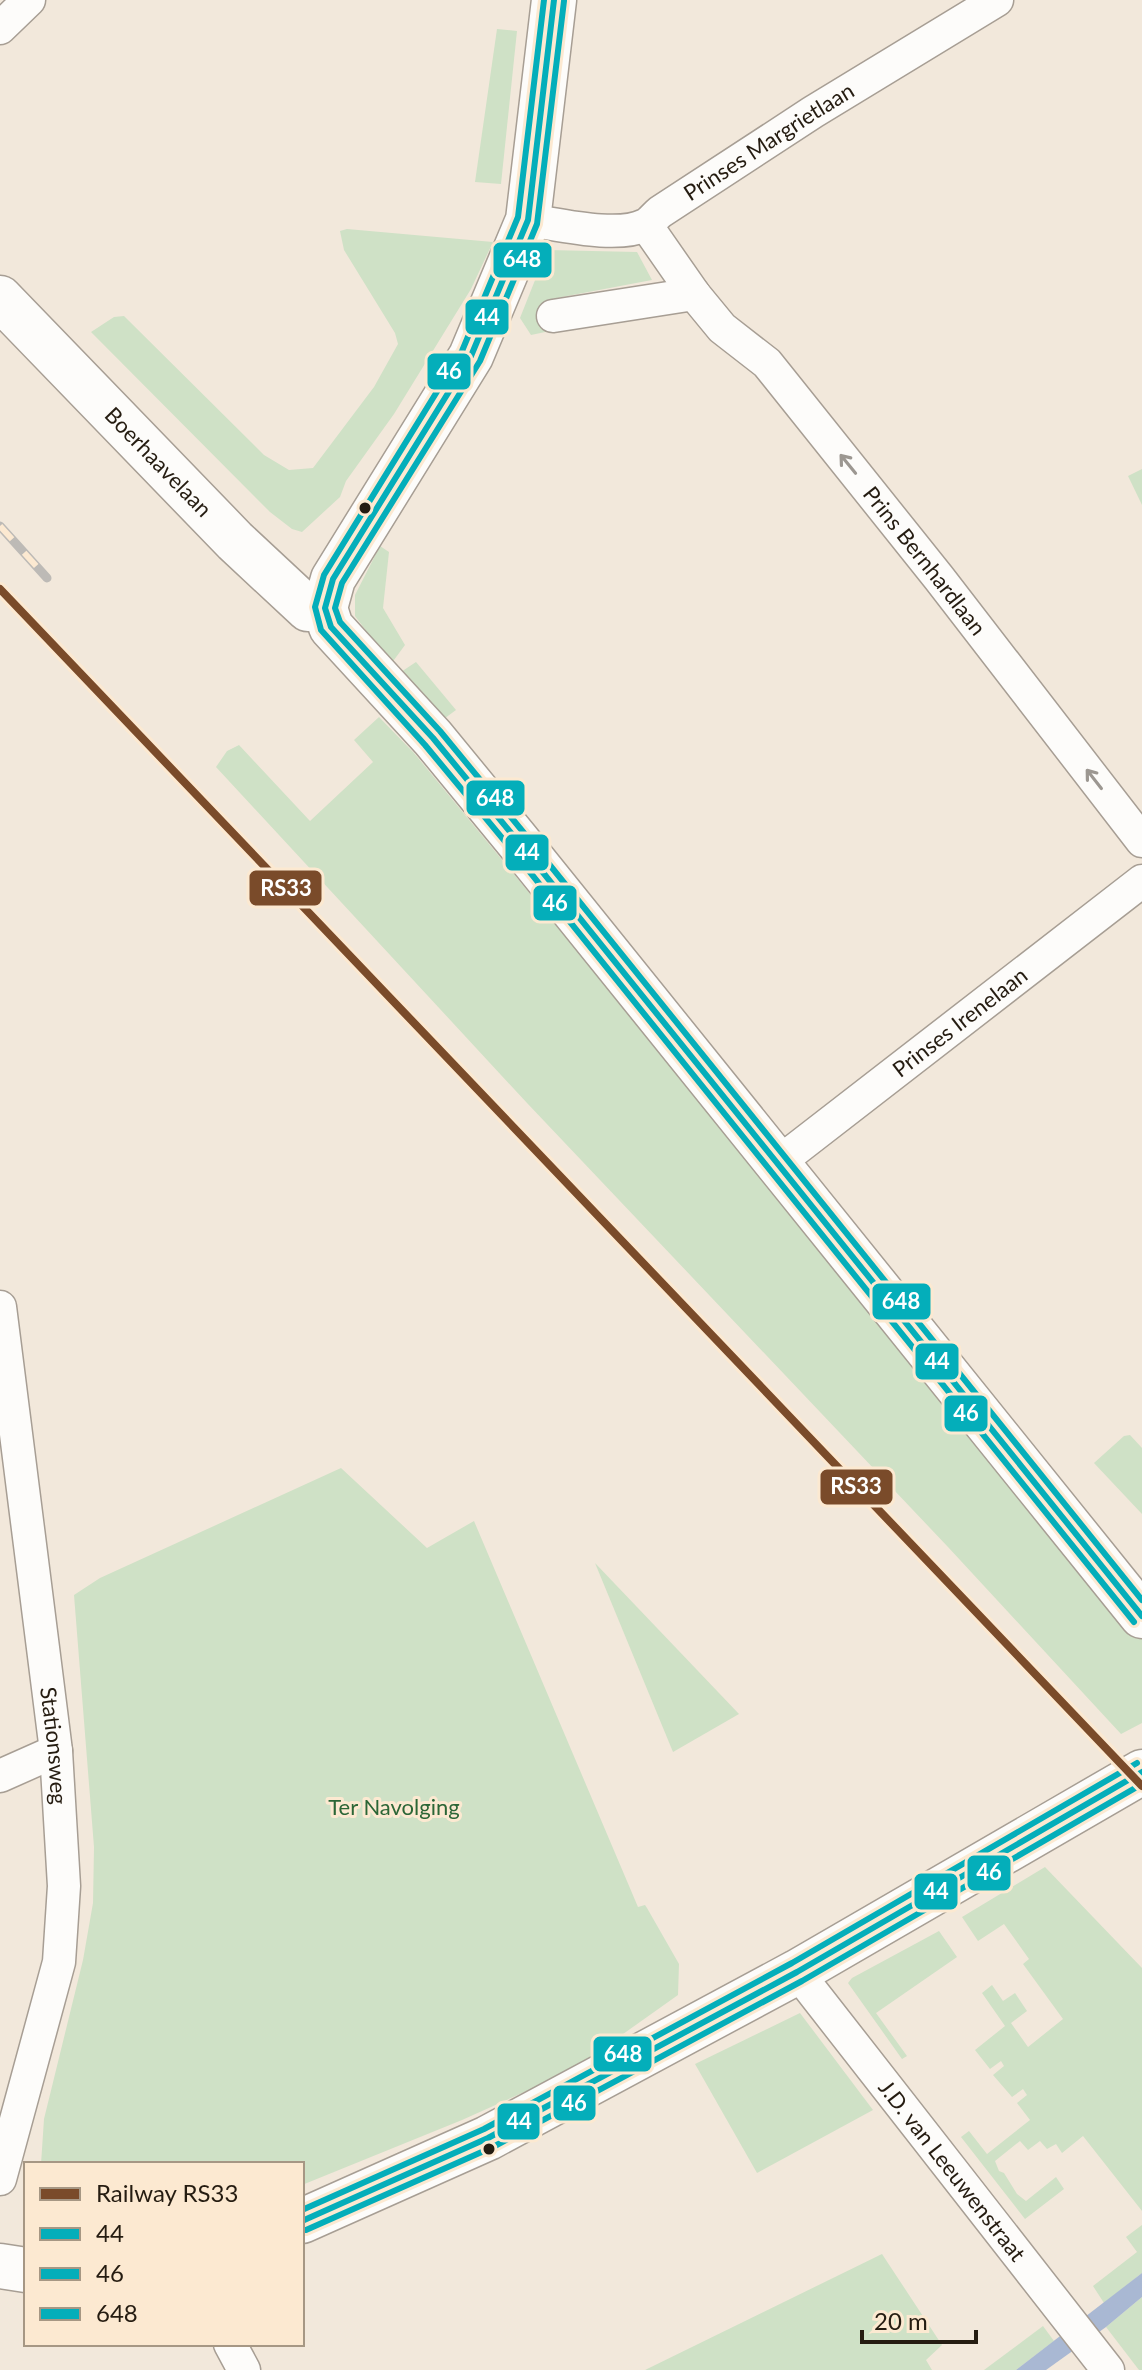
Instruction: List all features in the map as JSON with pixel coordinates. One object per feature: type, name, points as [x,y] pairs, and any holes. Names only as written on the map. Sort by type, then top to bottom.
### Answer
[{"type":"street","points":[[0,28],[29,0]]},
{"type":"street","points":[[554,0],[528,220],[471,356],[333,579],[325,608],[331,627],[433,738],[1142,1616]]},
{"type":"street","name":"Prinses Margrietlaan","points":[[646,225],[660,212],[813,112],[997,0]]},
{"type":"street","points":[[528,220],[608,230],[646,225]]},
{"type":"street","name":"Prins Bernhardlaan","points":[[646,225],[722,328],[767,363],[949,590],[1142,841]]},
{"type":"street","points":[[553,316],[694,294]]},
{"type":"street","name":"Boerhaavelaan","points":[[0,298],[235,541],[308,609],[325,608]]},
{"type":"street","name":"Prinses Irenelaan","points":[[778,1163],[1142,881]]},
{"type":"street","name":"Stationsweg","points":[[0,1307],[56,1751],[64,1886],[59,1962],[0,2179]]},
{"type":"street","points":[[0,1776],[56,1751]]},
{"type":"street","points":[[304,2220],[488,2138],[797,1972],[1142,1772]]},
{"type":"street","name":"J.D. van Leeuwenstraat","points":[[797,1972],[1100,2361]]},
{"type":"street","points":[[0,2266],[24,2270]]},
{"type":"street","points":[[231,2346],[244,2370]]},
{"type":"green space","points":[[497,29],[517,31],[501,184],[475,182]]},
{"type":"green space","points":[[347,229],[493,242],[471,289],[394,414],[346,481],[340,497],[302,532],[292,529],[270,512],[91,332],[114,317],[124,316],[264,455],[289,470],[313,468],[374,387],[398,344],[395,333],[344,250],[340,231]]},
{"type":"green space","points":[[547,250],[637,252],[652,280],[546,300],[550,331],[531,335],[520,318]]},
{"type":"green space","points":[[1142,469],[1142,505],[1128,476]]},
{"type":"green space","points":[[380,546],[389,552],[383,608],[405,645],[391,664],[355,616],[355,595]]},
{"type":"green space","points":[[416,662],[456,710],[441,721],[401,672]]},
{"type":"green space","points":[[379,717],[414,753],[1142,1636],[1142,1723],[1121,1734],[527,1103],[216,767],[227,751],[239,745],[310,821],[373,762],[354,740]]},
{"type":"green space","points":[[1130,1435],[1142,1448],[1142,1514],[1094,1463],[1124,1436]]},
{"type":"green space","name":"Ter Navolging","points":[[341,1468],[427,1548],[474,1521],[638,1907],[645,1905],[679,1964],[678,1995],[571,2071],[462,2120],[304,2184],[304,2162],[41,2162],[44,2119],[83,1960],[93,1903],[94,1847],[74,1595],[100,1578]]},
{"type":"green space","points":[[595,1563],[739,1714],[673,1752]]},
{"type":"green space","points":[[1045,1867],[1142,1968],[1142,2211],[1083,2136],[1062,2153],[1056,2144],[1047,2149],[1040,2141],[1028,2150],[1020,2141],[995,2161],[999,2171],[1026,2201],[1056,2177],[1064,2189],[1025,2219],[961,2137],[969,2131],[987,2154],[1030,2120],[1017,2103],[1027,2095],[1023,2089],[1012,2097],[993,2075],[1004,2066],[1001,2061],[990,2069],[975,2050],[1005,2026],[982,1993],[992,1985],[1003,2001],[1015,1993],[1027,2011],[1011,2023],[1028,2047],[1063,2019],[1023,1964],[1029,1959],[1004,1924],[978,1941],[962,1917]]},
{"type":"green space","points":[[939,1931],[957,1957],[876,2013],[907,2056],[902,2059],[848,1983]]},
{"type":"green space","points":[[800,2013],[873,2110],[757,2173],[695,2064]]},
{"type":"green space","points":[[1142,2225],[1142,2273],[1104,2303],[1093,2286],[1137,2252],[1126,2237]]},
{"type":"green space","points":[[882,2254],[942,2345],[926,2360],[932,2370],[645,2370]]},
{"type":"green space","points":[[1142,2297],[1142,2370],[1139,2370],[1106,2327]]},
{"type":"green space","points":[[1043,2326],[1054,2341],[1016,2370],[984,2370]]},
{"type":"water","points":[[1142,2273],[1142,2297],[1106,2327],[1046,2370],[1016,2370]]},
{"type":"railway","points":[[0,526],[47,578]]},
{"type":"rail line","name":"RS33","points":[[0,589],[1142,1786]]},
{"type":"transit line","name":"46","points":[[544,0],[518,217],[462,351],[324,575],[315,607],[321,630],[425,745],[508,845],[1134,1622]]},
{"type":"transit line","name":"44","points":[[554,0],[528,220],[471,356],[333,579],[325,608],[331,627],[433,738],[516,839],[1142,1616]]},
{"type":"transit line","name":"648","points":[[564,1],[537,224],[480,361],[342,583],[335,608],[340,622],[440,731],[524,833],[1142,1600]]},
{"type":"transit line","name":"648","points":[[304,2209],[484,2129],[792,1963],[1137,1763]]},
{"type":"transit line","name":"44","points":[[304,2220],[488,2138],[797,1972],[1142,1772]]},
{"type":"transit line","name":"46","points":[[306,2230],[493,2147],[802,1981],[1142,1784]]}]
